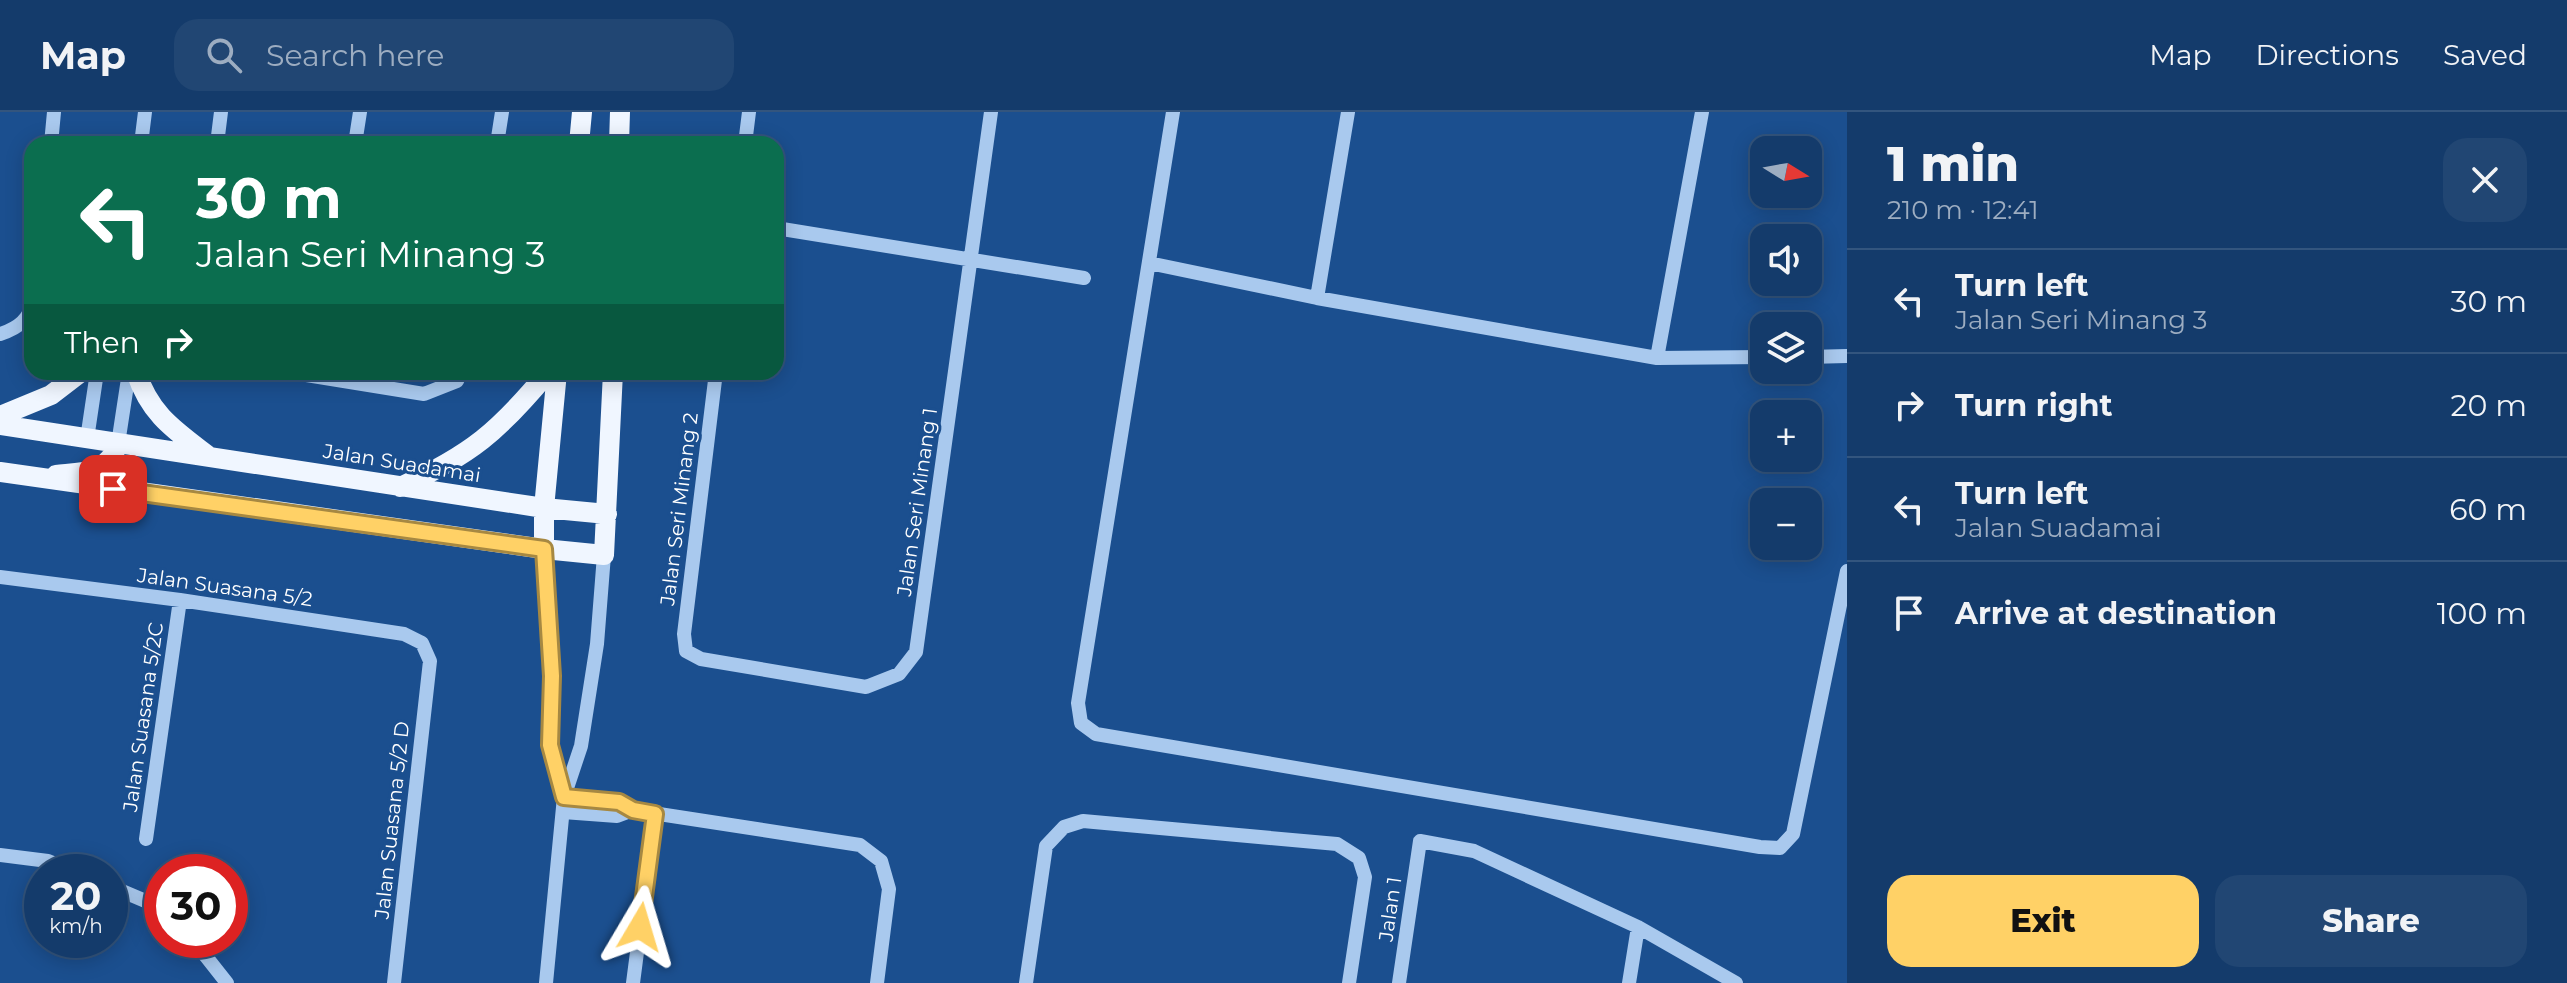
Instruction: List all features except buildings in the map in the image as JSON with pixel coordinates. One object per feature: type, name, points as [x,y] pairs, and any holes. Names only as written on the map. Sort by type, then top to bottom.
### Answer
[{"type":"main road","points":[[580,136],[582,112]]},
{"type":"main road","points":[[619,136],[620,112]]},
{"type":"main road","points":[[0,416],[51,395],[71,380]]},
{"type":"main road","points":[[139,380],[146,399],[161,419],[209,457]]},
{"type":"main road","points":[[400,487],[444,467],[490,435],[541,380]]},
{"type":"main road","points":[[544,549],[544,508],[556,380]]},
{"type":"main road","points":[[0,472],[604,555],[613,380]]},
{"type":"main road","name":"Jalan Suadamai","points":[[0,425],[400,487],[607,514]]},
{"type":"main road","points":[[87,439],[92,460],[100,468],[115,479],[144,492]]},
{"type":"main road","points":[[35,477],[100,468],[109,463],[118,444]]},
{"type":"street","points":[[52,136],[54,112]]},
{"type":"street","points":[[142,136],[145,112]]},
{"type":"street","points":[[218,136],[221,112]]},
{"type":"street","points":[[356,136],[360,112]]},
{"type":"street","points":[[498,136],[502,112]]},
{"type":"street","points":[[746,136],[749,112]]},
{"type":"street","name":"Jalan Seri Minang 1","points":[[686,651],[701,659],[866,687],[899,674],[916,652],[991,112]]},
{"type":"street","points":[[1173,112],[1078,703],[1081,723],[1096,734],[1780,848],[1793,834],[1847,571]]},
{"type":"street","points":[[1317,298],[1348,112]]},
{"type":"street","points":[[1657,358],[1702,112]]},
{"type":"street","points":[[784,229],[1084,278]]},
{"type":"street","points":[[1149,263],[1317,298],[1657,358],[1750,357]]},
{"type":"street","points":[[0,334],[14,329],[24,320]]},
{"type":"street","points":[[1822,357],[1847,356]]},
{"type":"street","points":[[87,439],[96,380]]},
{"type":"street","points":[[118,444],[128,380]]},
{"type":"street","points":[[349,380],[424,394],[457,380]]},
{"type":"street","name":"Jalan Seri Minang 2","points":[[686,651],[684,634],[715,380]]},
{"type":"street","points":[[544,549],[552,676],[550,745],[564,794]]},
{"type":"street","points":[[546,983],[564,794],[581,746],[597,644],[604,555]]},
{"type":"street","name":"Jalan Suasana 5/2","points":[[0,577],[404,634],[422,643],[430,661]]},
{"type":"street","name":"Jalan Suasana 5/2C","points":[[146,839],[180,600]]},
{"type":"street","name":"Jalan Suasana 5/2 D","points":[[394,983],[430,661]]},
{"type":"street","points":[[564,794],[619,802],[633,810],[655,814],[860,845],[881,861],[889,889],[877,983]]},
{"type":"street","points":[[563,812],[617,816],[633,810]]},
{"type":"street","points":[[633,983],[655,814]]},
{"type":"street","points":[[1026,983],[1046,846],[1064,827],[1083,821],[1337,844],[1359,858],[1365,877],[1349,983]]},
{"type":"street","name":"Jalan 1","points":[[1399,983],[1420,841],[1474,851],[1638,927]]},
{"type":"street","points":[[0,855],[24,858]]},
{"type":"street","points":[[1629,983],[1638,927],[1736,983]]},
{"type":"street","points":[[207,958],[227,983]]},
{"type":"route","points":[[113,489],[544,549],[552,676],[550,745],[556,773],[565,792],[564,797],[619,802],[633,810],[655,814],[640,927]]}]
